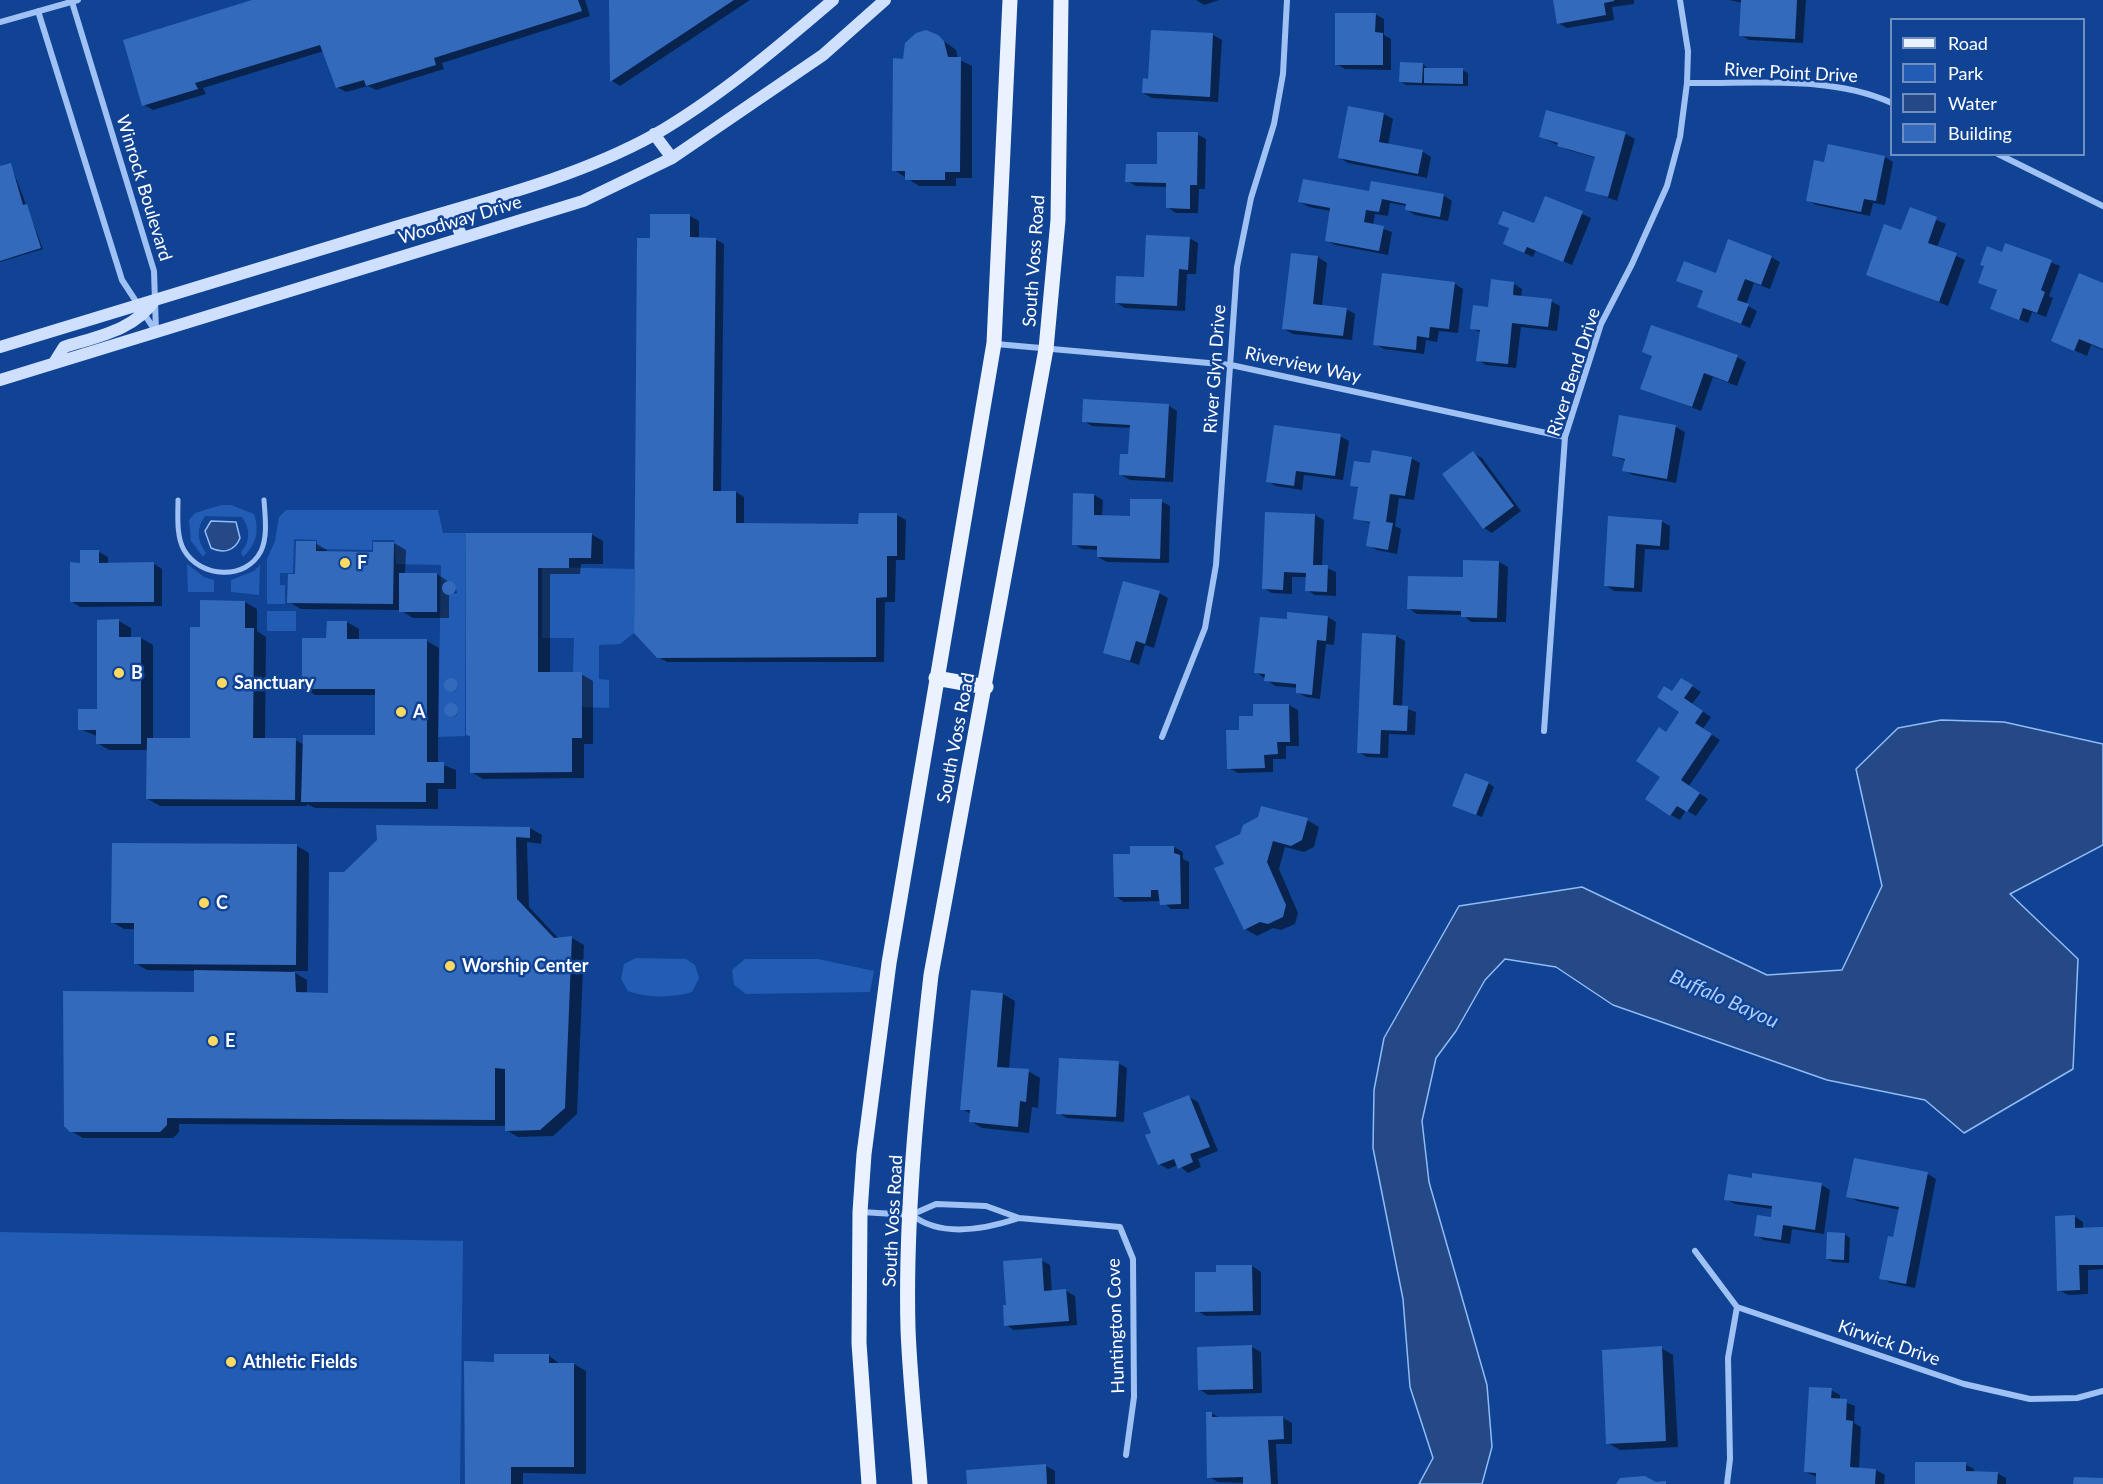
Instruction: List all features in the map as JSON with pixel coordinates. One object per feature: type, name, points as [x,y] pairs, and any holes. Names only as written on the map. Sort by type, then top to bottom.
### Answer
[{"type":"main road","name":"Woodway Drive","points":[[0,347],[142,310],[155,300],[541,182],[654,134],[715,95],[833,0]]},
{"type":"main road","name":"Woodway Drive","points":[[0,380],[583,201],[672,158],[824,55],[885,0]]},
{"type":"main road","name":"South Voss Road","points":[[869,1484],[859,1343],[860,1212],[865,1144],[887,982],[936,678],[994,344],[1010,0]]},
{"type":"main road","name":"South Voss Road","points":[[920,1484],[908,1329],[911,1215],[921,1063],[931,975],[986,687],[1046,349],[1058,220],[1061,0]]},
{"type":"main road","points":[[654,134],[672,158]]},
{"type":"main road","points":[[449,211],[463,238]]},
{"type":"main road","points":[[54,363],[64,347],[127,327],[142,310]]},
{"type":"main road","points":[[936,678],[986,687]]},
{"type":"street","name":"River Glyn Drive","points":[[1162,737],[1205,628],[1216,565],[1238,267],[1251,198],[1275,124],[1283,74],[1287,0]]},
{"type":"street","name":"River Bend Drive","points":[[1544,731],[1565,437],[1601,324],[1667,186],[1680,137],[1687,83],[1688,51],[1680,0]]},
{"type":"street","name":"Winrock Boulevard","points":[[0,22],[75,1],[154,271],[156,332]]},
{"type":"street","points":[[38,11],[122,280],[156,332]]},
{"type":"street","name":"River Point Drive","points":[[1687,83],[1838,87],[1868,92],[1890,102]]},
{"type":"street","points":[[2002,156],[2103,206]]},
{"type":"street","name":"Riverview Way","points":[[994,344],[1231,365],[1565,437]]},
{"type":"street","points":[[178,500],[179,535],[183,549],[207,570],[223,573],[239,570],[252,563],[261,550],[265,534],[264,500]]},
{"type":"street","name":"Huntington Cove","points":[[860,1212],[911,1215],[936,1204],[986,1206],[1019,1218],[1120,1227],[1133,1259],[1134,1396],[1126,1455]]},
{"type":"street","name":"Huntington Cove","points":[[911,1215],[924,1225],[972,1229],[996,1226],[1019,1218]]},
{"type":"street","points":[[1695,1251],[1737,1307],[1728,1358],[1730,1459],[1727,1484]]},
{"type":"street","name":"Kirwick Drive","points":[[1737,1307],[1964,1384],[2030,1399],[2078,1398],[2103,1391]]},
{"type":"green space","points":[[221,505],[231,505],[254,514],[257,526],[256,537],[251,548],[243,557],[241,552],[248,534],[242,517],[205,516],[200,525],[199,534],[206,553],[203,557],[191,541],[189,520],[195,513]]},
{"type":"green space","points":[[286,510],[438,510],[443,533],[466,533],[465,736],[438,737],[441,565],[396,564],[394,540],[372,540],[372,550],[317,549],[317,540],[294,539],[293,573],[280,573],[280,585],[285,585],[285,604],[267,604],[267,559],[275,541],[279,517]]},
{"type":"green space","points":[[187,564],[204,577],[214,580],[214,592],[188,592]]},
{"type":"green space","points":[[260,565],[259,595],[231,592],[231,580],[254,571]]},
{"type":"green space","points":[[542,567],[634,569],[634,633],[620,644],[599,645],[599,679],[609,680],[609,708],[582,707],[573,672],[574,638],[542,638]]},
{"type":"green space","points":[[267,611],[296,611],[296,631],[267,631]]},
{"type":"green space","points":[[636,958],[686,959],[695,965],[699,978],[692,992],[685,994],[660,996],[628,991],[621,979],[624,964]]},
{"type":"green space","points":[[745,959],[818,959],[874,971],[870,992],[746,994],[734,985],[732,970]]},
{"type":"green space","name":"Athletic Fields","points":[[0,1232],[463,1241],[460,1484],[0,1484]]},
{"type":"water","points":[[211,521],[236,522],[240,538],[235,546],[224,551],[211,548],[205,531]]},
{"type":"water","name":"Buffalo Bayou","points":[[1941,720],[2004,722],[2103,744],[2103,845],[2010,894],[2078,959],[2073,1069],[1964,1133],[1925,1100],[1827,1080],[1613,1005],[1556,967],[1505,959],[1485,980],[1456,1031],[1436,1058],[1422,1121],[1429,1182],[1487,1385],[1492,1447],[1482,1484],[1419,1484],[1433,1458],[1410,1387],[1403,1299],[1373,1148],[1374,1090],[1384,1038],[1459,906],[1582,887],[1767,975],[1842,970],[1882,886],[1856,769],[1898,728]]},
{"type":"building","points":[[252,0],[578,0],[582,11],[434,58],[436,65],[366,86],[364,80],[336,88],[320,45],[195,83],[198,89],[142,106],[123,40]]},
{"type":"building","points":[[609,0],[734,0],[610,82]]},
{"type":"building","points":[[1553,0],[1614,1],[1604,3],[1606,15],[1557,24]]},
{"type":"building","points":[[1741,0],[1797,0],[1795,39],[1739,36]]},
{"type":"building","points":[[1335,13],[1376,13],[1375,32],[1383,33],[1383,65],[1335,65]]},
{"type":"building","points":[[926,30],[938,35],[944,41],[948,57],[961,57],[960,172],[945,172],[945,180],[905,180],[905,171],[892,171],[893,58],[903,59],[905,43],[916,33]]},
{"type":"building","points":[[1151,30],[1213,33],[1210,97],[1142,93],[1143,78],[1148,79]]},
{"type":"building","points":[[1400,62],[1423,63],[1422,83],[1399,82]]},
{"type":"building","points":[[1424,68],[1463,68],[1463,84],[1424,83]]},
{"type":"building","points":[[1348,106],[1384,113],[1379,142],[1423,150],[1418,174],[1338,158]]},
{"type":"building","points":[[1546,110],[1626,132],[1608,197],[1585,191],[1595,157],[1557,146],[1558,143],[1539,137]]},
{"type":"building","points":[[1157,132],[1198,132],[1197,185],[1190,185],[1190,209],[1166,208],[1166,183],[1125,182],[1126,164],[1157,164]]},
{"type":"building","points":[[1828,144],[1885,156],[1876,201],[1864,199],[1861,212],[1806,201],[1814,160],[1824,162]]},
{"type":"building","points":[[11,163],[23,205],[27,204],[41,248],[0,261],[0,166]]},
{"type":"building","points":[[1303,179],[1369,191],[1371,181],[1444,194],[1440,217],[1405,210],[1406,204],[1382,199],[1379,212],[1366,210],[1364,222],[1384,226],[1379,251],[1325,241],[1330,208],[1298,202]]},
{"type":"building","points":[[1545,196],[1583,211],[1563,262],[1527,247],[1524,253],[1503,244],[1509,228],[1498,224],[1503,211],[1534,223]]},
{"type":"building","points":[[1910,207],[1937,217],[1928,243],[1957,253],[1939,302],[1866,275],[1884,224],[1901,230]]},
{"type":"building","points":[[650,214],[690,214],[690,237],[716,238],[713,491],[736,491],[736,523],[858,524],[859,513],[897,513],[897,556],[887,556],[887,597],[876,598],[876,657],[657,658],[634,633],[637,238],[650,238]]},
{"type":"building","points":[[1146,235],[1190,237],[1188,270],[1179,269],[1177,306],[1115,303],[1116,276],[1144,277]]},
{"type":"building","points":[[1728,239],[1772,256],[1761,285],[1745,279],[1737,300],[1749,304],[1741,324],[1697,307],[1703,291],[1676,281],[1684,261],[1716,273]]},
{"type":"building","points":[[2005,243],[2052,260],[2041,290],[2045,292],[2037,313],[2023,308],[2019,320],[1990,309],[1997,290],[1978,283],[1984,266],[1980,265],[1987,246],[2002,252]]},
{"type":"building","points":[[1291,253],[1318,256],[1313,304],[1347,308],[1343,336],[1282,329]]},
{"type":"building","points":[[1382,273],[1455,282],[1449,329],[1430,327],[1429,338],[1417,336],[1416,350],[1373,345]]},
{"type":"building","points":[[2079,273],[2103,283],[2103,349],[2079,339],[2074,351],[2051,341]]},
{"type":"building","points":[[1491,279],[1514,282],[1513,295],[1552,299],[1548,327],[1512,323],[1508,364],[1476,361],[1480,330],[1470,329],[1473,305],[1488,307]]},
{"type":"building","points":[[1651,325],[1738,355],[1728,382],[1704,373],[1692,407],[1640,389],[1652,356],[1642,352]]},
{"type":"building","points":[[1083,399],[1169,404],[1165,478],[1119,475],[1120,454],[1128,454],[1130,425],[1082,422]]},
{"type":"building","points":[[1619,415],[1676,425],[1667,479],[1622,471],[1625,459],[1612,456]]},
{"type":"building","points":[[1274,425],[1341,434],[1335,476],[1296,471],[1294,486],[1266,482]]},
{"type":"building","points":[[1372,450],[1412,457],[1405,496],[1390,494],[1386,522],[1393,523],[1388,550],[1366,546],[1370,522],[1353,519],[1358,487],[1350,486],[1354,461],[1370,463]]},
{"type":"building","points":[[1473,451],[1514,506],[1483,529],[1442,474]]},
{"type":"building","points":[[1073,493],[1094,494],[1094,515],[1130,516],[1130,499],[1162,499],[1160,559],[1097,557],[1097,546],[1072,545]]},
{"type":"building","points":[[1265,512],[1315,514],[1313,565],[1328,565],[1327,592],[1305,591],[1306,573],[1284,572],[1283,590],[1262,589]]},
{"type":"building","points":[[1608,516],[1662,520],[1660,546],[1636,544],[1634,588],[1604,586]]},
{"type":"building","points":[[466,533],[592,533],[591,558],[569,558],[569,568],[538,568],[538,672],[582,672],[582,738],[572,738],[572,772],[470,773],[470,736],[466,735]]},
{"type":"building","name":"F","points":[[296,541],[316,541],[316,551],[373,552],[373,542],[394,542],[393,604],[287,603],[288,574],[295,574]]},
{"type":"building","points":[[80,550],[99,550],[99,563],[154,562],[154,602],[70,602],[70,562],[80,563]]},
{"type":"building","points":[[1463,560],[1499,561],[1497,618],[1461,617],[1461,611],[1407,609],[1408,576],[1463,577]]},
{"type":"building","points":[[399,573],[437,573],[437,612],[399,612]]},
{"type":"building","points":[[449,581],[454,583],[456,588],[454,593],[449,595],[444,593],[442,588],[444,583]]},
{"type":"building","points":[[1123,581],[1160,591],[1145,644],[1136,641],[1130,661],[1103,653]]},
{"type":"building","points":[[200,600],[245,601],[245,628],[254,628],[253,738],[296,738],[295,800],[146,799],[147,738],[190,738],[190,627],[200,627]]},
{"type":"building","points":[[1287,612],[1328,616],[1326,641],[1317,640],[1312,695],[1296,693],[1296,684],[1264,681],[1265,674],[1254,673],[1260,617],[1287,619]]},
{"type":"building","name":"B","points":[[119,619],[119,637],[141,637],[141,744],[96,744],[96,730],[78,730],[78,709],[97,709],[97,620]]},
{"type":"building","name":"A","points":[[327,621],[347,621],[347,639],[427,639],[427,762],[444,762],[444,783],[426,783],[426,802],[301,802],[303,735],[375,735],[375,689],[302,689],[302,638],[326,638]]},
{"type":"building","points":[[1362,633],[1396,635],[1393,705],[1408,706],[1407,731],[1381,730],[1380,754],[1357,753]]},
{"type":"building","points":[[451,678],[456,680],[458,685],[456,690],[451,692],[446,690],[444,685],[446,680]]},
{"type":"building","points":[[1681,678],[1693,685],[1684,698],[1703,711],[1695,723],[1712,734],[1681,780],[1700,793],[1687,812],[1677,806],[1670,816],[1645,799],[1660,777],[1636,761],[1659,727],[1666,732],[1679,712],[1657,697],[1664,686],[1672,691]]},
{"type":"building","points":[[451,703],[456,705],[458,710],[456,715],[451,717],[446,715],[444,710],[446,705]]},
{"type":"building","points":[[1253,704],[1289,704],[1290,742],[1277,742],[1278,754],[1264,755],[1265,768],[1227,769],[1226,730],[1239,730],[1239,716],[1253,716]]},
{"type":"building","points":[[1465,773],[1489,782],[1476,815],[1452,806]]},
{"type":"building","points":[[1261,806],[1308,818],[1302,840],[1291,846],[1273,841],[1267,862],[1286,905],[1283,917],[1268,924],[1260,922],[1244,930],[1214,868],[1224,864],[1215,846],[1240,834],[1243,825],[1258,817]]},
{"type":"building","points":[[376,825],[530,827],[530,838],[516,837],[517,899],[554,938],[572,936],[565,1108],[540,1130],[505,1131],[505,1069],[495,1068],[495,1120],[167,1118],[167,1125],[160,1132],[70,1132],[64,1126],[63,991],[194,992],[194,970],[295,972],[296,992],[328,993],[329,872],[344,872],[377,840]]},
{"type":"building","name":"C","points":[[112,843],[297,844],[296,965],[134,964],[134,923],[111,923]]},
{"type":"building","points":[[1130,846],[1174,846],[1174,853],[1180,855],[1181,904],[1160,905],[1158,890],[1151,890],[1151,897],[1114,897],[1113,854],[1130,854]]},
{"type":"building","points":[[971,990],[1003,993],[997,1067],[1029,1069],[1026,1102],[1020,1101],[1018,1127],[969,1122],[970,1110],[960,1110]]},
{"type":"building","points":[[1059,1058],[1119,1061],[1116,1117],[1056,1114]]},
{"type":"building","points":[[1189,1095],[1210,1147],[1190,1154],[1193,1162],[1178,1169],[1174,1159],[1158,1165],[1145,1135],[1151,1133],[1143,1113]]},
{"type":"building","points":[[1854,1158],[1928,1172],[1906,1284],[1879,1279],[1888,1236],[1893,1237],[1899,1207],[1846,1197]]},
{"type":"building","points":[[1752,1173],[1822,1183],[1815,1230],[1783,1225],[1781,1240],[1754,1236],[1757,1215],[1771,1217],[1772,1206],[1724,1200],[1728,1174],[1752,1178]]},
{"type":"building","points":[[2075,1215],[2075,1228],[2103,1227],[2103,1265],[2079,1265],[2080,1290],[2057,1291],[2055,1216]]},
{"type":"building","points":[[1827,1232],[1845,1233],[1844,1260],[1826,1259]]},
{"type":"building","points":[[1042,1258],[1044,1291],[1066,1289],[1069,1321],[1004,1326],[1003,1305],[1006,1305],[1003,1261]]},
{"type":"building","points":[[1216,1265],[1252,1265],[1253,1311],[1195,1312],[1195,1272],[1216,1272]]},
{"type":"building","points":[[1252,1345],[1253,1389],[1198,1390],[1197,1347]]},
{"type":"building","points":[[1662,1346],[1666,1441],[1606,1444],[1602,1350]]},
{"type":"building","points":[[494,1354],[549,1354],[549,1363],[574,1363],[574,1467],[511,1467],[511,1484],[465,1484],[464,1361],[494,1362]]},
{"type":"building","points":[[1809,1387],[1832,1388],[1831,1398],[1847,1399],[1846,1420],[1853,1421],[1850,1467],[1876,1469],[1875,1484],[1816,1484],[1816,1473],[1804,1472]]},
{"type":"building","points":[[1206,1412],[1212,1412],[1212,1417],[1283,1416],[1284,1439],[1268,1440],[1271,1484],[1243,1484],[1243,1477],[1207,1478]]},
{"type":"building","points":[[1915,1462],[1966,1462],[1966,1471],[1998,1472],[1997,1484],[1915,1484]]},
{"type":"building","points":[[1046,1464],[1047,1484],[967,1484],[966,1470]]},
{"type":"building","points":[[1645,1476],[1656,1482],[1666,1481],[1666,1484],[1616,1484],[1620,1478]]},
{"type":"building","points":[[2074,1477],[2103,1478],[2103,1484],[2073,1484]]},
{"type":"place","name":"F","points":[[345,563]]},
{"type":"place","name":"B","points":[[119,673]]},
{"type":"place","name":"Sanctuary","points":[[222,683]]},
{"type":"place","name":"A","points":[[401,712]]},
{"type":"place","name":"C","points":[[204,903]]},
{"type":"place","name":"Worship Center","points":[[450,966]]},
{"type":"place","name":"E","points":[[213,1041]]},
{"type":"place","name":"Athletic Fields","points":[[231,1362]]}]
